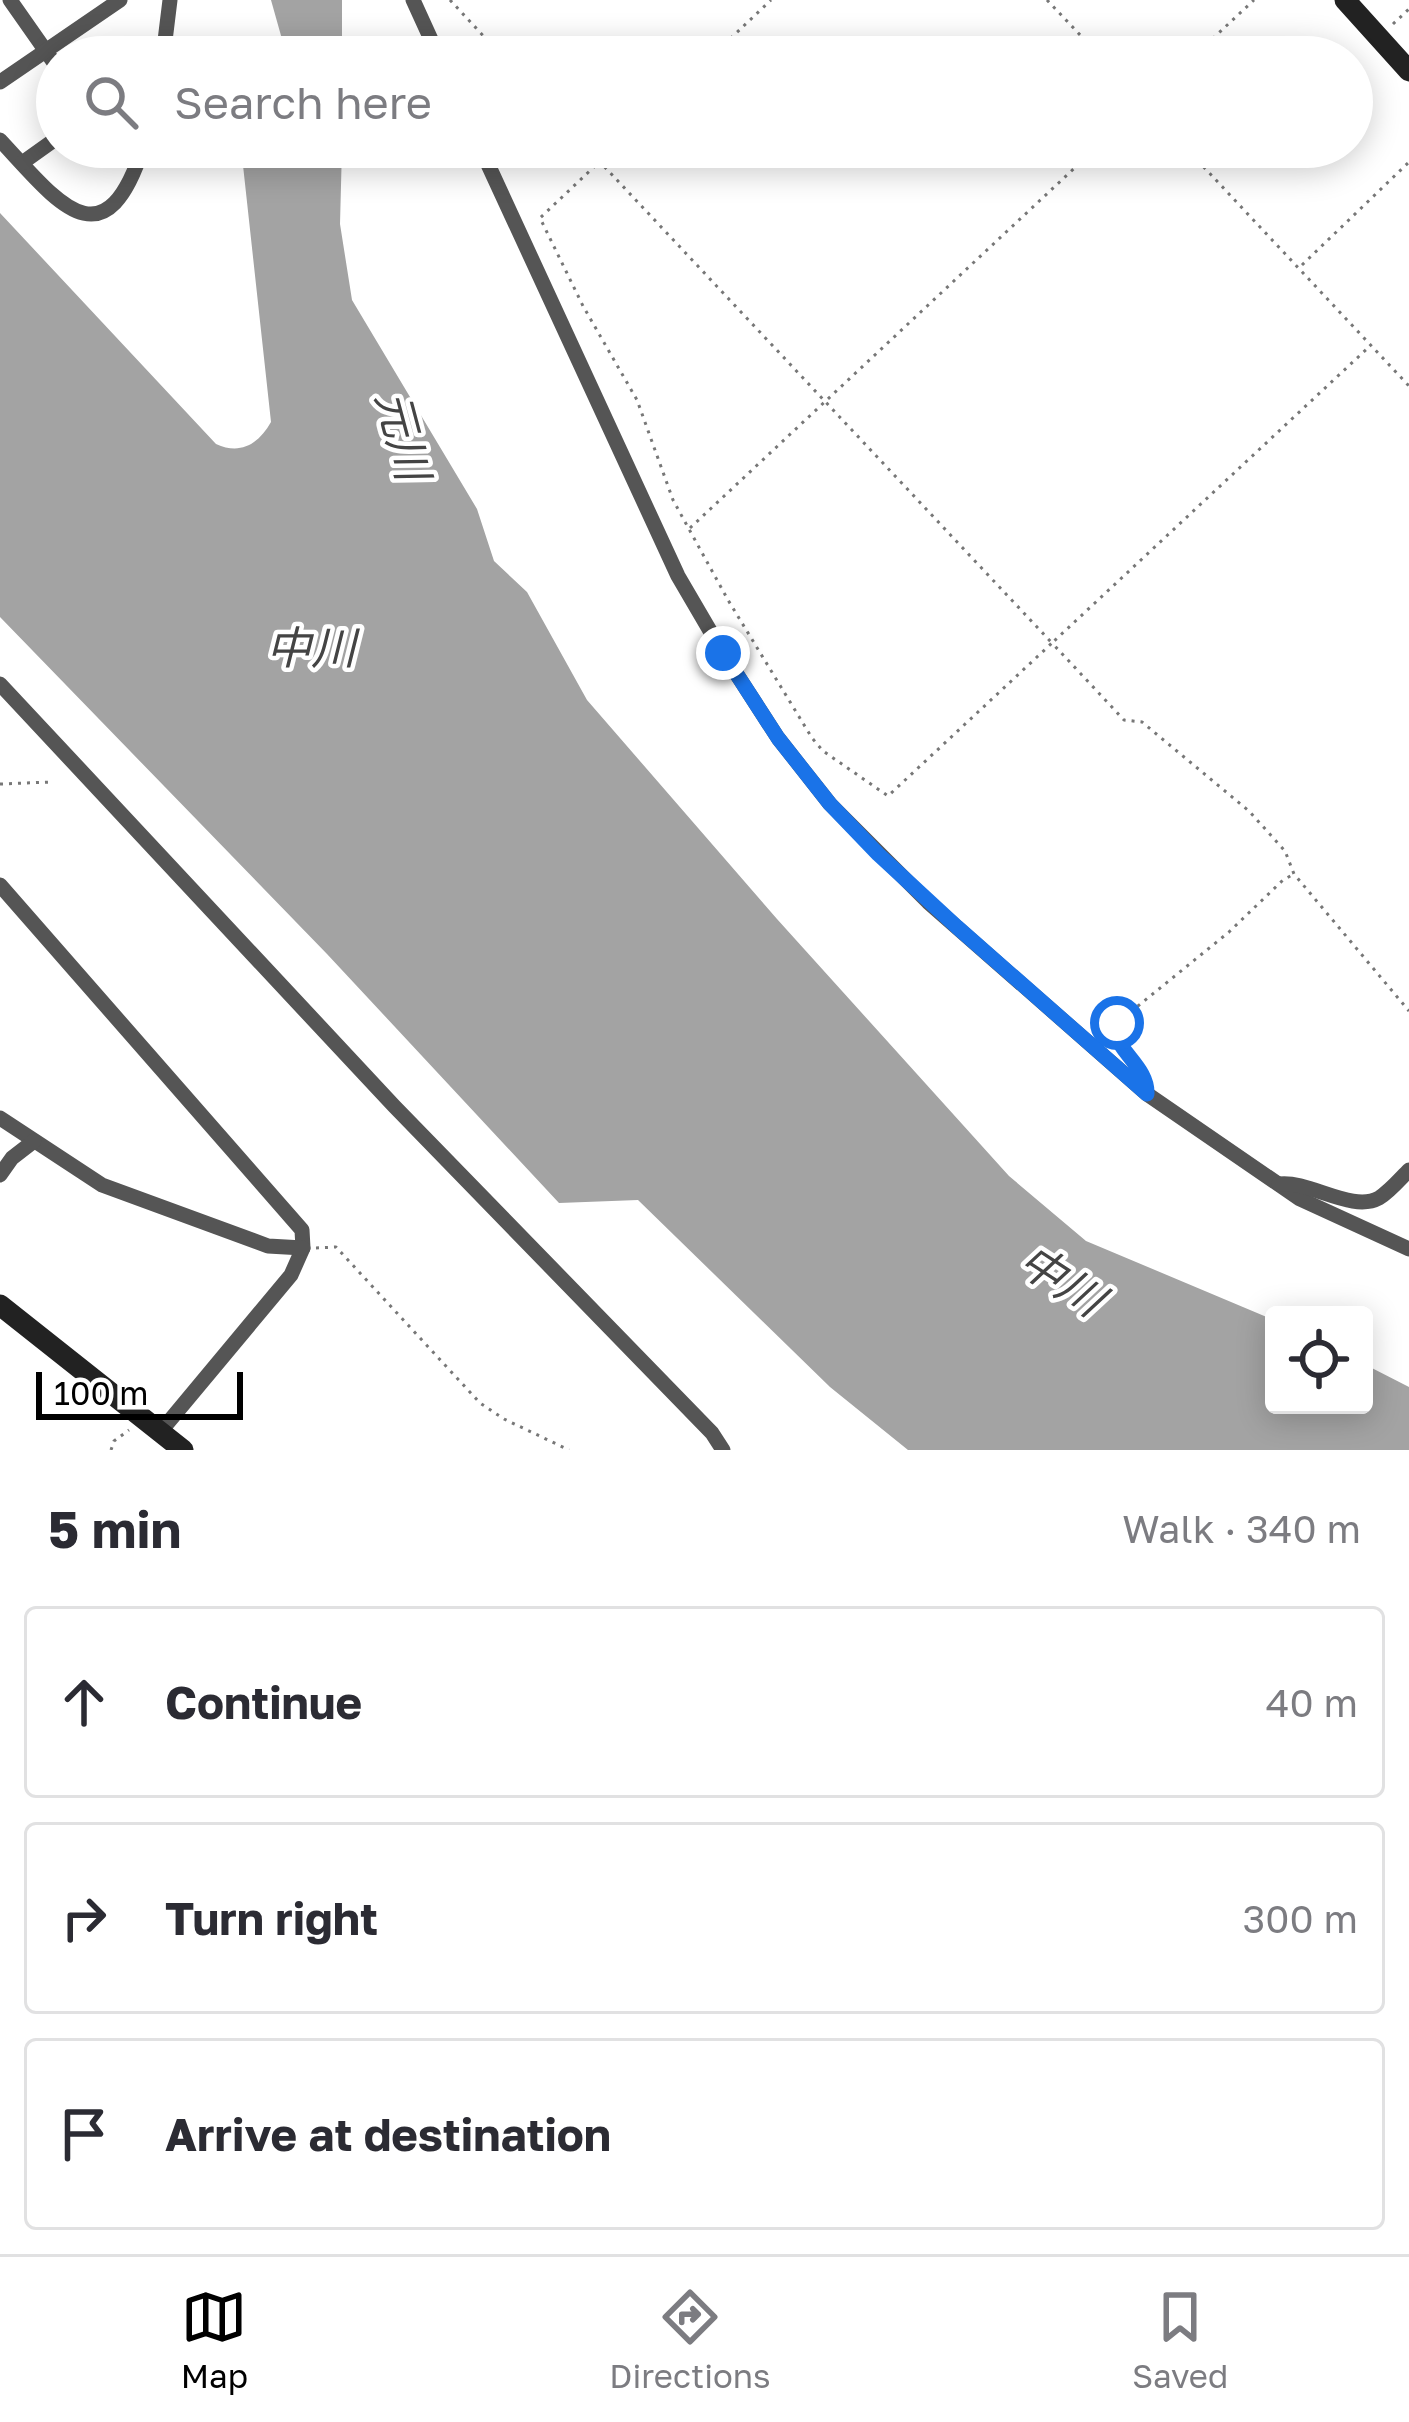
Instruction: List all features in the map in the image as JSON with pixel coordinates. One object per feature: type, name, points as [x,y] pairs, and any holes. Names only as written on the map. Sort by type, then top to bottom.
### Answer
[{"type":"street","points":[[10,0],[36,36]]},
{"type":"street","points":[[67,36],[120,0]]},
{"type":"street","points":[[166,36],[170,0]]},
{"type":"street","points":[[413,0],[429,36]]},
{"type":"street","points":[[1345,0],[1409,71]]},
{"type":"street","points":[[0,82],[36,57]]},
{"type":"street","points":[[0,140],[64,205],[84,216],[112,208],[134,168]]},
{"type":"street","points":[[22,163],[36,153]]},
{"type":"street","points":[[490,168],[678,576],[778,738],[830,804],[946,917],[1147,1094],[1300,1199],[1409,1249]]},
{"type":"street","points":[[0,684],[394,1106],[712,1433],[723,1450]]},
{"type":"street","points":[[0,885],[302,1230],[302,1248],[291,1275],[153,1425]]},
{"type":"street","points":[[0,1118],[102,1185],[268,1246],[302,1248]]},
{"type":"street","points":[[0,1174],[34,1141]]},
{"type":"street","points":[[1276,1184],[1291,1183],[1368,1201],[1381,1196],[1409,1170]]},
{"type":"street","points":[[0,1305],[183,1450]]},
{"type":"path","points":[[450,0],[483,36]]},
{"type":"path","points":[[733,36],[771,0]]},
{"type":"path","points":[[1047,0],[1081,36]]},
{"type":"path","points":[[1215,36],[1254,0]]},
{"type":"path","points":[[1379,38],[1409,10]]},
{"type":"path","points":[[1300,268],[1409,162]]},
{"type":"path","points":[[594,168],[540,218],[637,400],[673,500],[812,739],[888,796],[1370,346]]},
{"type":"path","points":[[606,168],[1124,720],[1142,722],[1249,811],[1285,850],[1294,874],[1409,1011]]},
{"type":"path","points":[[689,529],[1075,168]]},
{"type":"path","points":[[1205,168],[1409,386]]},
{"type":"path","points":[[0,784],[52,782]]},
{"type":"path","points":[[1138,1067],[1119,1045],[1114,1032],[1117,1023],[1294,874]]},
{"type":"path","points":[[302,1248],[336,1247],[480,1402],[569,1450]]},
{"type":"path","points":[[112,1450],[114,1442],[153,1425]]},
{"type":"water","points":[[271,0],[342,0],[342,36],[281,36]]},
{"type":"water","name":"中川","points":[[243,168],[341,168],[340,224],[352,300],[477,509],[494,561],[527,592],[587,700],[1009,1176],[1086,1241],[1265,1316],[1265,1414],[1373,1414],[1373,1369],[1409,1387],[1409,1450],[908,1450],[830,1387],[638,1200],[559,1203],[327,954],[0,617],[0,213],[216,444],[241,448],[260,437],[271,422]]},
{"type":"route","points":[[723,653],[778,738],[830,804],[878,854],[1147,1094],[1147,1082],[1119,1045],[1114,1032],[1117,1023]]},
{"type":"water label","name":"元川","points":[[404,435]]}]
